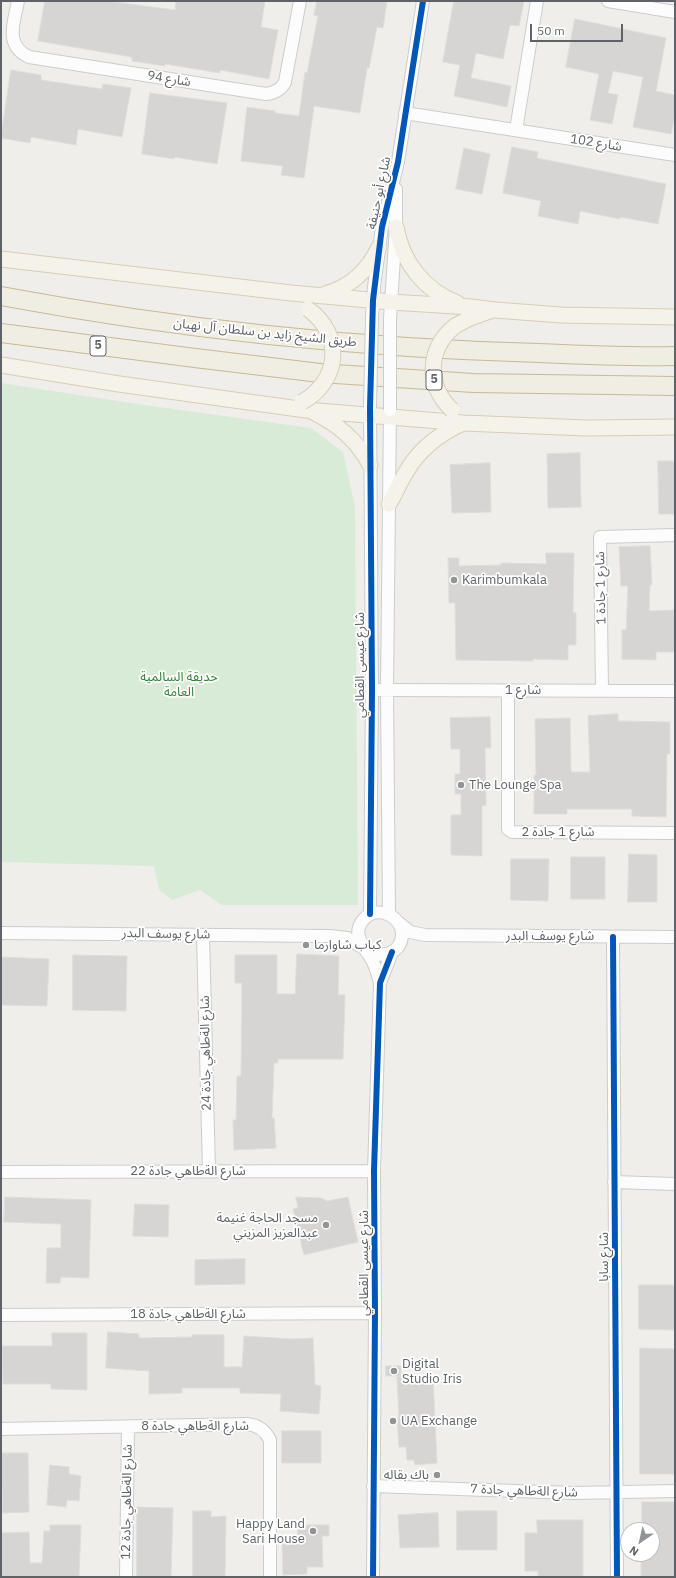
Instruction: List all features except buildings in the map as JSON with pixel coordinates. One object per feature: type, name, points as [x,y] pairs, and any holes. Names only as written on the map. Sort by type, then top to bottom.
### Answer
[{"type":"highway","name":"طريق الشيخ زايد بن سلطان آل نهيان","points":[[1,296],[71,309],[307,340],[457,351],[675,356]]},
{"type":"highway","name":"5","points":[[1,332],[320,373],[473,382],[675,386]]},
{"type":"main road","points":[[396,227],[403,253],[412,268],[425,283],[450,300],[472,307]]},
{"type":"main road","points":[[317,296],[338,290],[356,279],[370,265],[379,247]]},
{"type":"main road","points":[[1,259],[317,296],[561,315],[675,317]]},
{"type":"main road","points":[[281,292],[308,309],[321,321],[330,336],[332,344],[332,362],[327,378],[322,386],[304,406]]},
{"type":"main road","points":[[469,423],[446,405],[438,391],[433,375],[436,351],[444,337],[455,326],[470,318],[495,310]]},
{"type":"main road","points":[[1,365],[285,407],[304,406],[370,411],[469,423],[586,428],[675,427]]},
{"type":"main road","points":[[304,406],[343,431],[359,447],[370,465]]},
{"type":"main road","points":[[389,504],[405,473],[418,455],[439,437],[469,423]]},
{"type":"street","name":"شارع 94","points":[[18,1],[13,38],[19,50],[29,57],[266,94],[271,94],[280,90],[285,82],[300,1]]},
{"type":"street","name":"شارع أبو حنيفة","points":[[370,411],[372,317],[379,247],[382,227],[396,170],[423,1]]},
{"type":"street","points":[[516,130],[537,1]]},
{"type":"street","points":[[608,1],[675,12]]},
{"type":"street","name":"شارع 102","points":[[405,113],[675,155]]},
{"type":"street","name":"شارع أبو حنيفة","points":[[390,413],[390,319],[396,227],[396,170]]},
{"type":"street","name":"شارع عيسى القطامي","points":[[367,917],[372,690],[370,411]]},
{"type":"street","points":[[389,914],[387,690],[390,413]]},
{"type":"street","name":"شارع 1 جادة 1","points":[[602,690],[600,537],[675,535]]},
{"type":"street","name":"شارع 1","points":[[372,690],[675,691]]},
{"type":"street","name":"شارع 1 جادة 2","points":[[508,690],[508,828],[510,831],[675,833]]},
{"type":"street","points":[[383,912],[389,914],[399,923],[402,936],[395,950],[386,955],[379,956],[364,949],[358,932],[360,926],[367,917],[383,912]]},
{"type":"street","name":"شارع يوسف البدر","points":[[330,936],[348,930],[367,917]]},
{"type":"street","name":"شارع يوسف البدر","points":[[399,923],[410,932],[424,936],[675,937]]},
{"type":"street","name":"شارع يوسف البدر","points":[[1,933],[330,936],[347,938],[364,949]]},
{"type":"street","name":"شارع الةطاهي جادة 24","points":[[203,934],[209,1171]]},
{"type":"street","name":"شارع يوسف البدر","points":[[395,950],[410,940],[424,936]]},
{"type":"street","name":"شارع سابا","points":[[613,937],[616,1577]]},
{"type":"street","name":"شارع عيسى القطامي","points":[[364,949],[375,966],[380,983],[374,1171],[375,1313],[373,1577]]},
{"type":"street","name":"شارع عيسى القطامي","points":[[380,983],[395,950]]},
{"type":"street","name":"شارع الةطاهي جادة 22","points":[[1,1172],[374,1171]]},
{"type":"street","points":[[614,1182],[675,1184]]},
{"type":"street","name":"شارع الةطاهي جادة 18","points":[[1,1315],[375,1313]]},
{"type":"street","name":"شارع الةطاهي جادة 8","points":[[1,1429],[247,1424],[264,1430],[270,1440],[270,1577]]},
{"type":"street","name":"شارع الةطاهي جادة 12","points":[[126,1577],[128,1427]]},
{"type":"street","name":"شارع الةطاهي جادة 7","points":[[373,1486],[573,1493],[675,1492]]},
{"type":"green space","name":"حديقة السالمية العامة","points":[[1,383],[144,405],[311,428],[343,452],[355,507],[358,905],[222,905],[200,890],[172,900],[159,890],[154,866],[1,862]]},
{"type":"cycle path","points":[[370,914],[372,690],[370,407],[373,300],[382,227],[398,162],[423,1]]},
{"type":"cycle path","points":[[613,937],[617,1577]]},
{"type":"cycle path","points":[[373,1577],[375,1313],[374,1171],[380,983],[392,952]]},
{"type":"place","name":"Karimbumkala","points":[[454,580]]},
{"type":"place","name":"The Lounge Spa","points":[[461,785]]},
{"type":"place","name":"كباب شاوارما","points":[[306,945]]},
{"type":"place","name":"مسجد الحاجة غنيمة عبدالعزيز المزيني","points":[[326,1225]]},
{"type":"place","name":"Digital Studio Iris","points":[[394,1371]]},
{"type":"place","name":"UA Exchange","points":[[393,1421]]},
{"type":"place","name":"باك بقاله","points":[[437,1475]]},
{"type":"place","name":"Happy Land Sari House","points":[[313,1531]]}]
